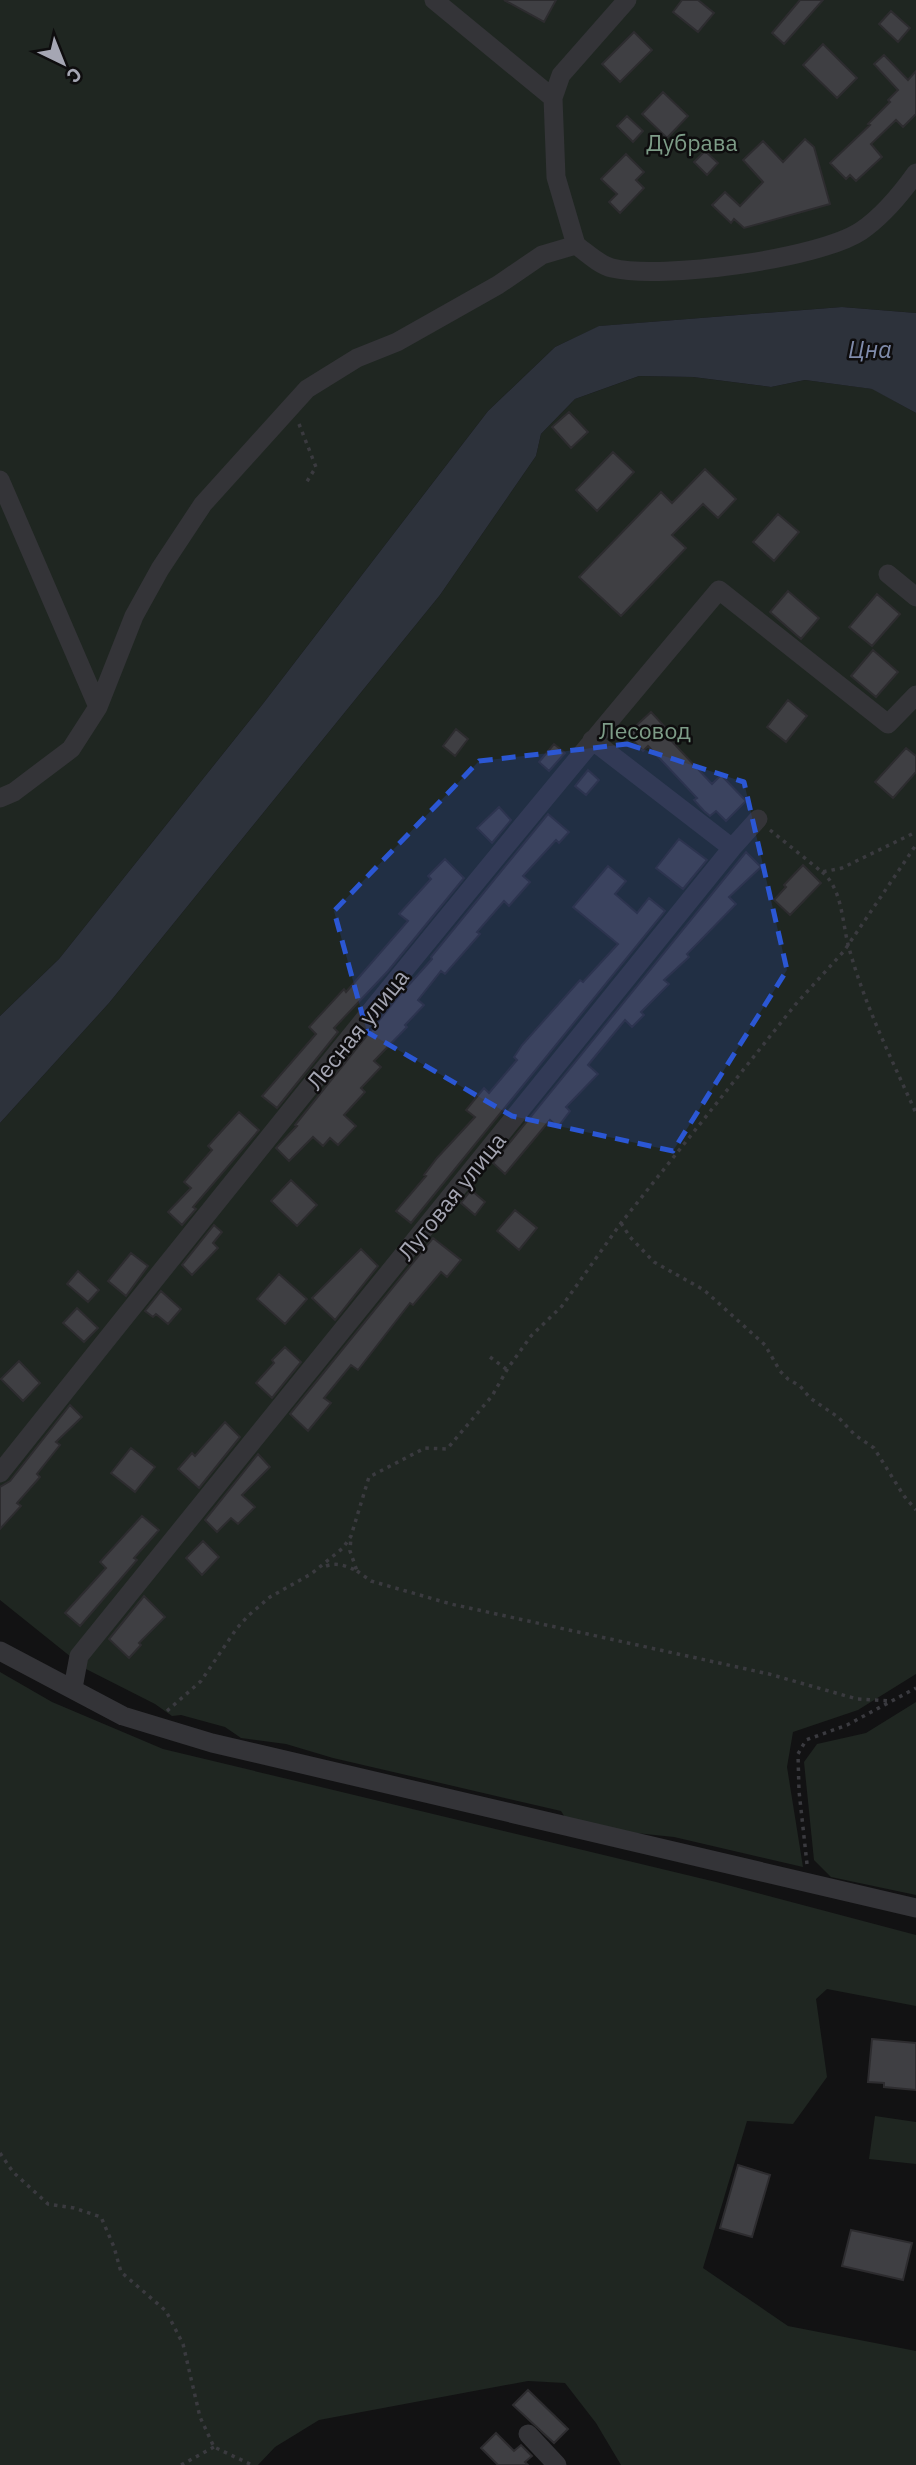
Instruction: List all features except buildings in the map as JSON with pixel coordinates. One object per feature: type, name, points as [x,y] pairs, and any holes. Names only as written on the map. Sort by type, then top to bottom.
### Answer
[{"type":"street","points":[[434,0],[553,98]]},
{"type":"street","points":[[627,0],[561,75],[553,98],[556,177],[576,245],[608,267],[660,273],[782,258],[842,242],[863,230],[898,197],[916,173]]},
{"type":"street","points":[[0,798],[14,792],[71,749],[98,707],[134,616],[160,569],[203,505],[307,389],[357,358],[397,342],[504,282],[542,255],[576,245]]},
{"type":"street","points":[[0,480],[98,707]]},
{"type":"street","points":[[888,574],[916,597]]},
{"type":"street","name":"Лесная улица","points":[[0,1473],[247,1163],[592,740],[719,590],[888,724],[916,695]]},
{"type":"street","points":[[592,740],[733,848]]},
{"type":"street","name":"Луговая улица","points":[[73,1688],[79,1656],[758,819]]},
{"type":"street","points":[[0,1651],[123,1716],[212,1743],[916,1908]]},
{"type":"street","points":[[528,2434],[557,2465]]},
{"type":"path","points":[[292,406],[316,467],[306,483]]},
{"type":"path","points":[[758,819],[828,877],[837,894],[848,944],[869,1010],[916,1114]]},
{"type":"path","points":[[822,872],[842,868],[916,832]]},
{"type":"path","points":[[357,1571],[350,1551],[351,1536],[369,1477],[425,1448],[447,1449],[492,1396],[506,1370],[531,1336],[562,1306],[621,1223],[795,1005],[848,944],[916,845]]},
{"type":"path","points":[[621,1223],[630,1237],[654,1262],[704,1290],[765,1345],[780,1371],[788,1379],[874,1448],[916,1510]]},
{"type":"path","points":[[489,1357],[506,1370]]},
{"type":"path","points":[[159,1726],[170,1706],[201,1681],[249,1615],[270,1597],[333,1558],[351,1536]]},
{"type":"path","points":[[320,1567],[333,1563],[347,1566],[371,1581],[462,1607],[769,1674],[857,1699],[891,1702]]},
{"type":"path","points":[[810,1884],[799,1791],[798,1754],[806,1741],[846,1725],[916,1688]]},
{"type":"path","points":[[0,2153],[13,2172],[47,2204],[74,2208],[101,2217],[121,2272],[166,2311],[183,2344],[200,2417],[214,2446],[252,2465]]},
{"type":"path","points":[[181,2465],[214,2446]]},
{"type":"highlighted area","points":[[627,744],[744,782],[787,970],[673,1151],[512,1116],[367,1032],[334,911],[479,761]]},
{"type":"green space","name":"Дубрава","points":[[0,0],[916,0],[916,313],[842,307],[600,326],[555,347],[488,411],[262,705],[59,959],[0,1016]]},
{"type":"green space","name":"Лесовод","points":[[639,376],[693,377],[771,387],[805,380],[873,389],[916,413],[916,1674],[858,1710],[793,1732],[787,1767],[803,1867],[674,1837],[617,1831],[566,1819],[561,1811],[333,1758],[286,1744],[241,1738],[225,1727],[181,1715],[172,1716],[155,1704],[86,1669],[0,1600],[0,1123],[109,1003],[440,595],[536,456],[541,434],[575,399]]},
{"type":"green space","points":[[0,1672],[52,1702],[163,1749],[716,1882],[916,1935],[916,2006],[827,1989],[816,1999],[827,2077],[793,2124],[747,2121],[703,2268],[788,2326],[916,2351],[916,2465],[621,2465],[596,2423],[565,2383],[528,2381],[319,2420],[275,2447],[258,2465],[0,2465]]},
{"type":"green space","points":[[916,1702],[916,1895],[831,1877],[814,1860],[804,1762],[817,1744],[866,1733]]},
{"type":"green space","points":[[875,2116],[916,2122],[916,2164],[869,2159]]},
{"type":"water","name":"Цна","points":[[842,307],[916,313],[916,413],[872,389],[805,380],[771,387],[693,377],[639,376],[575,399],[541,434],[536,456],[440,595],[109,1003],[0,1123],[0,1016],[59,959],[262,705],[488,411],[555,347],[599,326]]}]
